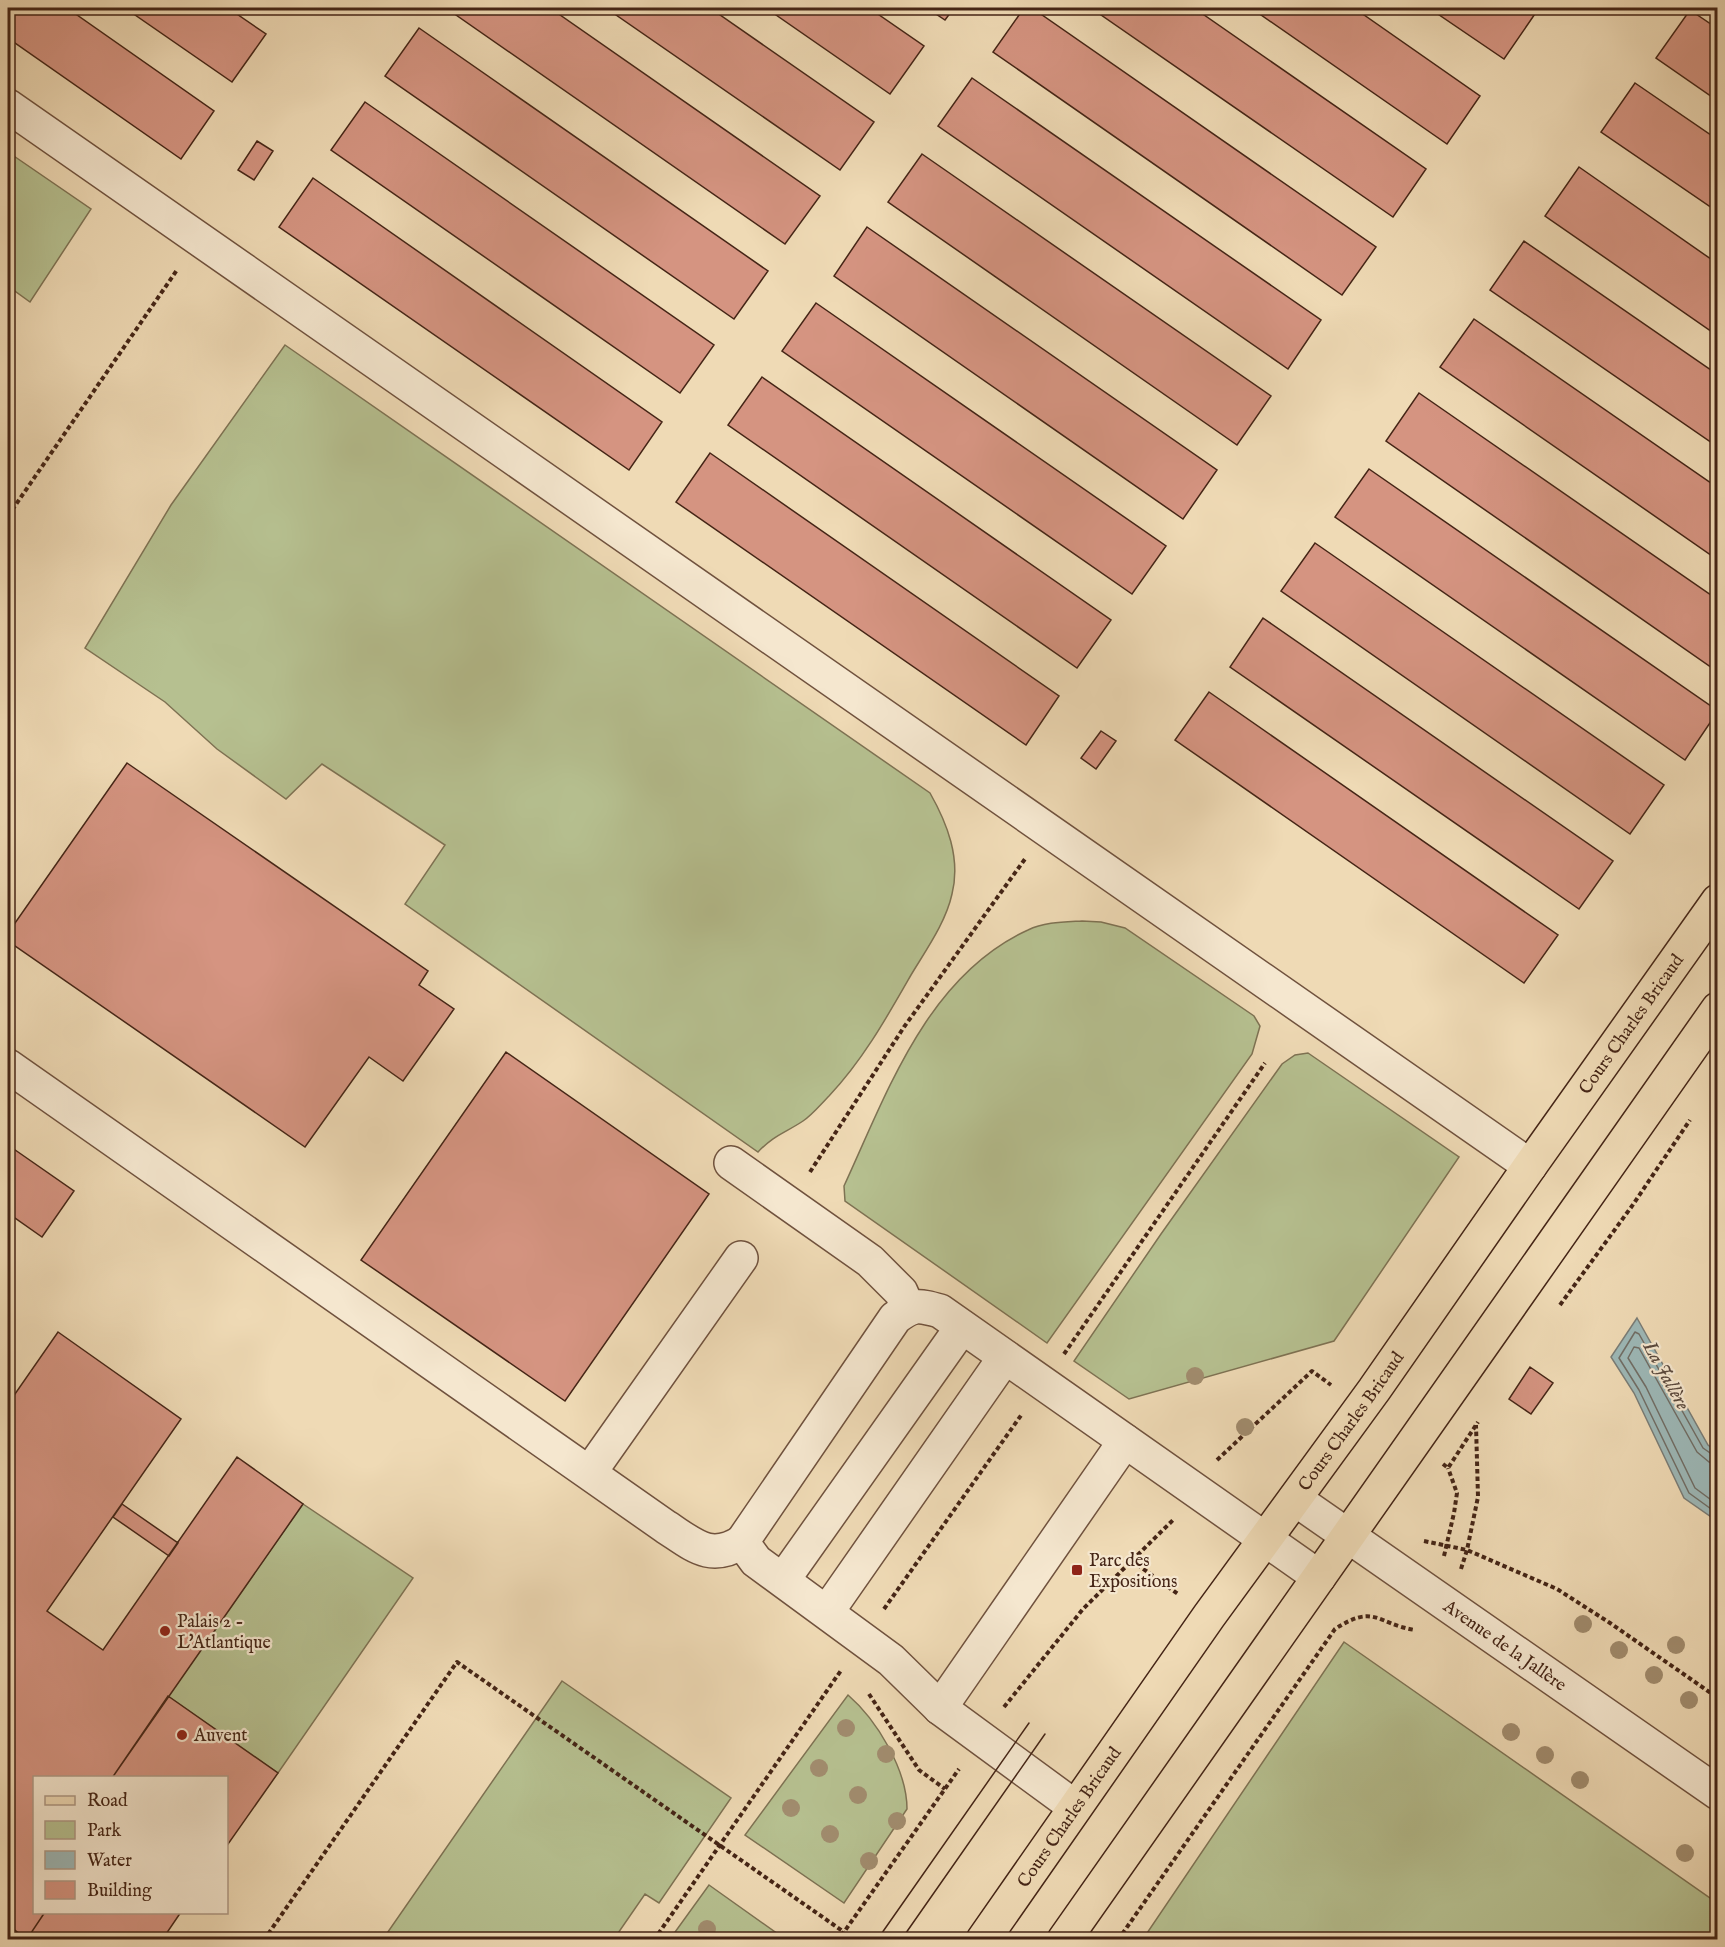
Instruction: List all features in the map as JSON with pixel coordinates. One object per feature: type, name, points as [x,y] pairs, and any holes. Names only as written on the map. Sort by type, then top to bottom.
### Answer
[{"type":"main road","name":"Cours Charles Bricaud","points":[[983,1940],[1718,901]]},
{"type":"main road","points":[[1064,1940],[1718,1009]]},
{"type":"street","points":[[8,106],[1530,1166]]},
{"type":"street","points":[[8,1066],[666,1527],[701,1549],[727,1551],[742,1542],[895,1318],[908,1308],[923,1306],[940,1311],[1319,1577]]},
{"type":"street","points":[[731,1162],[870,1261],[901,1292],[908,1308]]},
{"type":"street","points":[[590,1472],[741,1258]]},
{"type":"street","points":[[783,1580],[962,1327]]},
{"type":"street","points":[[827,1612],[1005,1357]]},
{"type":"street","points":[[940,1708],[1125,1441]]},
{"type":"street","name":"Avenue de la Jallère","points":[[1295,1499],[1718,1793]]},
{"type":"street","points":[[742,1542],[756,1561],[891,1660],[940,1708],[1075,1807]]},
{"type":"path","points":[[8,516],[198,239]]},
{"type":"path","points":[[790,1203],[903,1027],[1026,859],[1045,828]]},
{"type":"path","points":[[654,1940],[839,1672],[1044,1384],[1265,1062]]},
{"type":"path","points":[[1554,1314],[1632,1206],[1691,1118]]},
{"type":"path","points":[[835,1940],[844,1932],[1001,1712],[1083,1609],[1180,1513],[1217,1460],[1312,1371],[1362,1407]]},
{"type":"path","points":[[1412,1442],[1448,1468],[1482,1415]]},
{"type":"path","points":[[1118,1940],[1335,1629],[1351,1619],[1367,1615],[1386,1619],[1399,1628],[1416,1630],[1428,1624],[1444,1602],[1458,1581],[1478,1497],[1476,1425]]},
{"type":"path","points":[[1420,1540],[1467,1550],[1557,1589],[1718,1698]]},
{"type":"path","points":[[264,1940],[458,1662],[844,1932]]},
{"type":"path","points":[[839,1672],[847,1678]]},
{"type":"path","points":[[862,1689],[869,1695],[919,1770],[945,1788]]},
{"type":"green space","points":[[8,152],[91,209],[30,302],[8,286]]},
{"type":"green space","points":[[285,345],[930,793],[947,829],[955,867],[952,894],[940,925],[874,1038],[853,1068],[806,1119],[775,1138],[758,1152],[405,904],[445,845],[322,764],[286,799],[217,749],[165,702],[85,648],[171,505]]},
{"type":"green space","points":[[1082,921],[1101,922],[1125,928],[1254,1016],[1260,1026],[1252,1054],[1047,1343],[845,1201],[844,1186],[894,1076],[914,1040],[963,976],[993,950],[1034,927]]},
{"type":"green space","points":[[1308,1053],[1459,1157],[1334,1341],[1129,1399],[1074,1361],[1282,1064],[1295,1055]]},
{"type":"green space","points":[[303,1504],[413,1578],[278,1773],[168,1696]]},
{"type":"green space","points":[[1344,1642],[1717,1903],[1717,1939],[1143,1939]]},
{"type":"green space","points":[[562,1681],[731,1798],[659,1903],[645,1894],[614,1939],[383,1939]]},
{"type":"green space","points":[[848,1695],[869,1718],[896,1762],[906,1794],[907,1809],[844,1903],[745,1835]]},
{"type":"green space","points":[[709,1885],[785,1939],[670,1939]]},
{"type":"water","name":"La Jallère","points":[[1637,1318],[1708,1445],[1717,1452],[1717,1521],[1684,1498],[1634,1393],[1611,1357]]},
{"type":"building","points":[[8,8],[67,8],[214,111],[181,159],[8,38]]},
{"type":"building","points":[[125,8],[228,8],[266,34],[232,82]]},
{"type":"building","points":[[446,8],[550,8],[820,196],[785,244]]},
{"type":"building","points":[[606,8],[710,8],[874,122],[840,170]]},
{"type":"building","points":[[766,8],[869,8],[924,46],[890,94]]},
{"type":"building","points":[[927,8],[954,8],[945,20]]},
{"type":"building","points":[[1024,8],[1032,8],[1376,247],[1342,295],[993,52]]},
{"type":"building","points":[[1091,8],[1194,8],[1426,169],[1393,217]]},
{"type":"building","points":[[1251,8],[1354,8],[1480,96],[1447,144]]},
{"type":"building","points":[[1429,8],[1533,8],[1537,11],[1504,59]]},
{"type":"building","points":[[1690,10],[1718,29],[1718,101],[1656,58]]},
{"type":"building","points":[[419,28],[768,271],[734,319],[385,76]]},
{"type":"building","points":[[972,78],[1321,320],[1288,369],[938,126]]},
{"type":"building","points":[[1635,83],[1718,140],[1718,212],[1601,132]]},
{"type":"building","points":[[365,102],[714,345],[680,393],[331,150]]},
{"type":"building","points":[[257,141],[273,151],[254,180],[238,170]]},
{"type":"building","points":[[922,154],[1271,396],[1237,445],[888,202]]},
{"type":"building","points":[[1579,167],[1718,264],[1718,336],[1545,216]]},
{"type":"building","points":[[313,178],[662,422],[629,470],[279,227]]},
{"type":"building","points":[[867,227],[1217,470],[1183,519],[834,276]]},
{"type":"building","points":[[1524,241],[1718,375],[1718,447],[1490,290]]},
{"type":"building","points":[[816,303],[1166,546],[1132,594],[782,351]]},
{"type":"building","points":[[1474,319],[1718,488],[1718,560],[1440,367]]},
{"type":"building","points":[[762,377],[1111,620],[1077,668],[728,425]]},
{"type":"building","points":[[1419,393],[1718,600],[1718,672],[1386,441]]},
{"type":"building","points":[[710,453],[1059,696],[1026,745],[676,502]]},
{"type":"building","points":[[1369,469],[1718,711],[1685,760],[1335,517]]},
{"type":"building","points":[[1315,543],[1664,785],[1630,834],[1281,591]]},
{"type":"building","points":[[1263,618],[1613,861],[1579,909],[1230,667]]},
{"type":"building","points":[[1209,692],[1558,935],[1524,983],[1175,740]]},
{"type":"building","points":[[1101,731],[1116,741],[1096,769],[1081,758]]},
{"type":"building","points":[[127,763],[428,971],[419,985],[454,1009],[403,1081],[369,1057],[305,1147],[8,941],[8,933]]},
{"type":"building","points":[[506,1052],[709,1194],[565,1401],[361,1260]]},
{"type":"building","points":[[8,1145],[74,1191],[42,1237],[8,1213]]},
{"type":"building","name":"Palais 2 - L'Atlantique","points":[[58,1332],[181,1419],[47,1611],[103,1650],[237,1457],[303,1504],[113,1776],[33,1776],[33,1914],[44,1914],[27,1939],[9,1926],[8,1928],[8,1404]]},
{"type":"building","points":[[1530,1367],[1553,1383],[1531,1414],[1509,1399]]},
{"type":"building","points":[[122,1504],[178,1543],[169,1556],[113,1517]]},
{"type":"building","name":"Auvent","points":[[168,1696],[278,1773],[228,1844],[228,1776],[113,1776]]},
{"type":"building","points":[[44,1914],[180,1914],[162,1940],[8,1940],[9,1926],[27,1939]]},
{"type":"tram line","points":[[877,1940],[1029,1723]]},
{"type":"tram line","points":[[901,1940],[1045,1734]]},
{"type":"place","name":"Parc des Expositions","points":[[1077,1570]]},
{"type":"place","name":"Palais 2 - L'Atlantique","points":[[165,1631]]},
{"type":"place","name":"Auvent","points":[[182,1735]]}]
